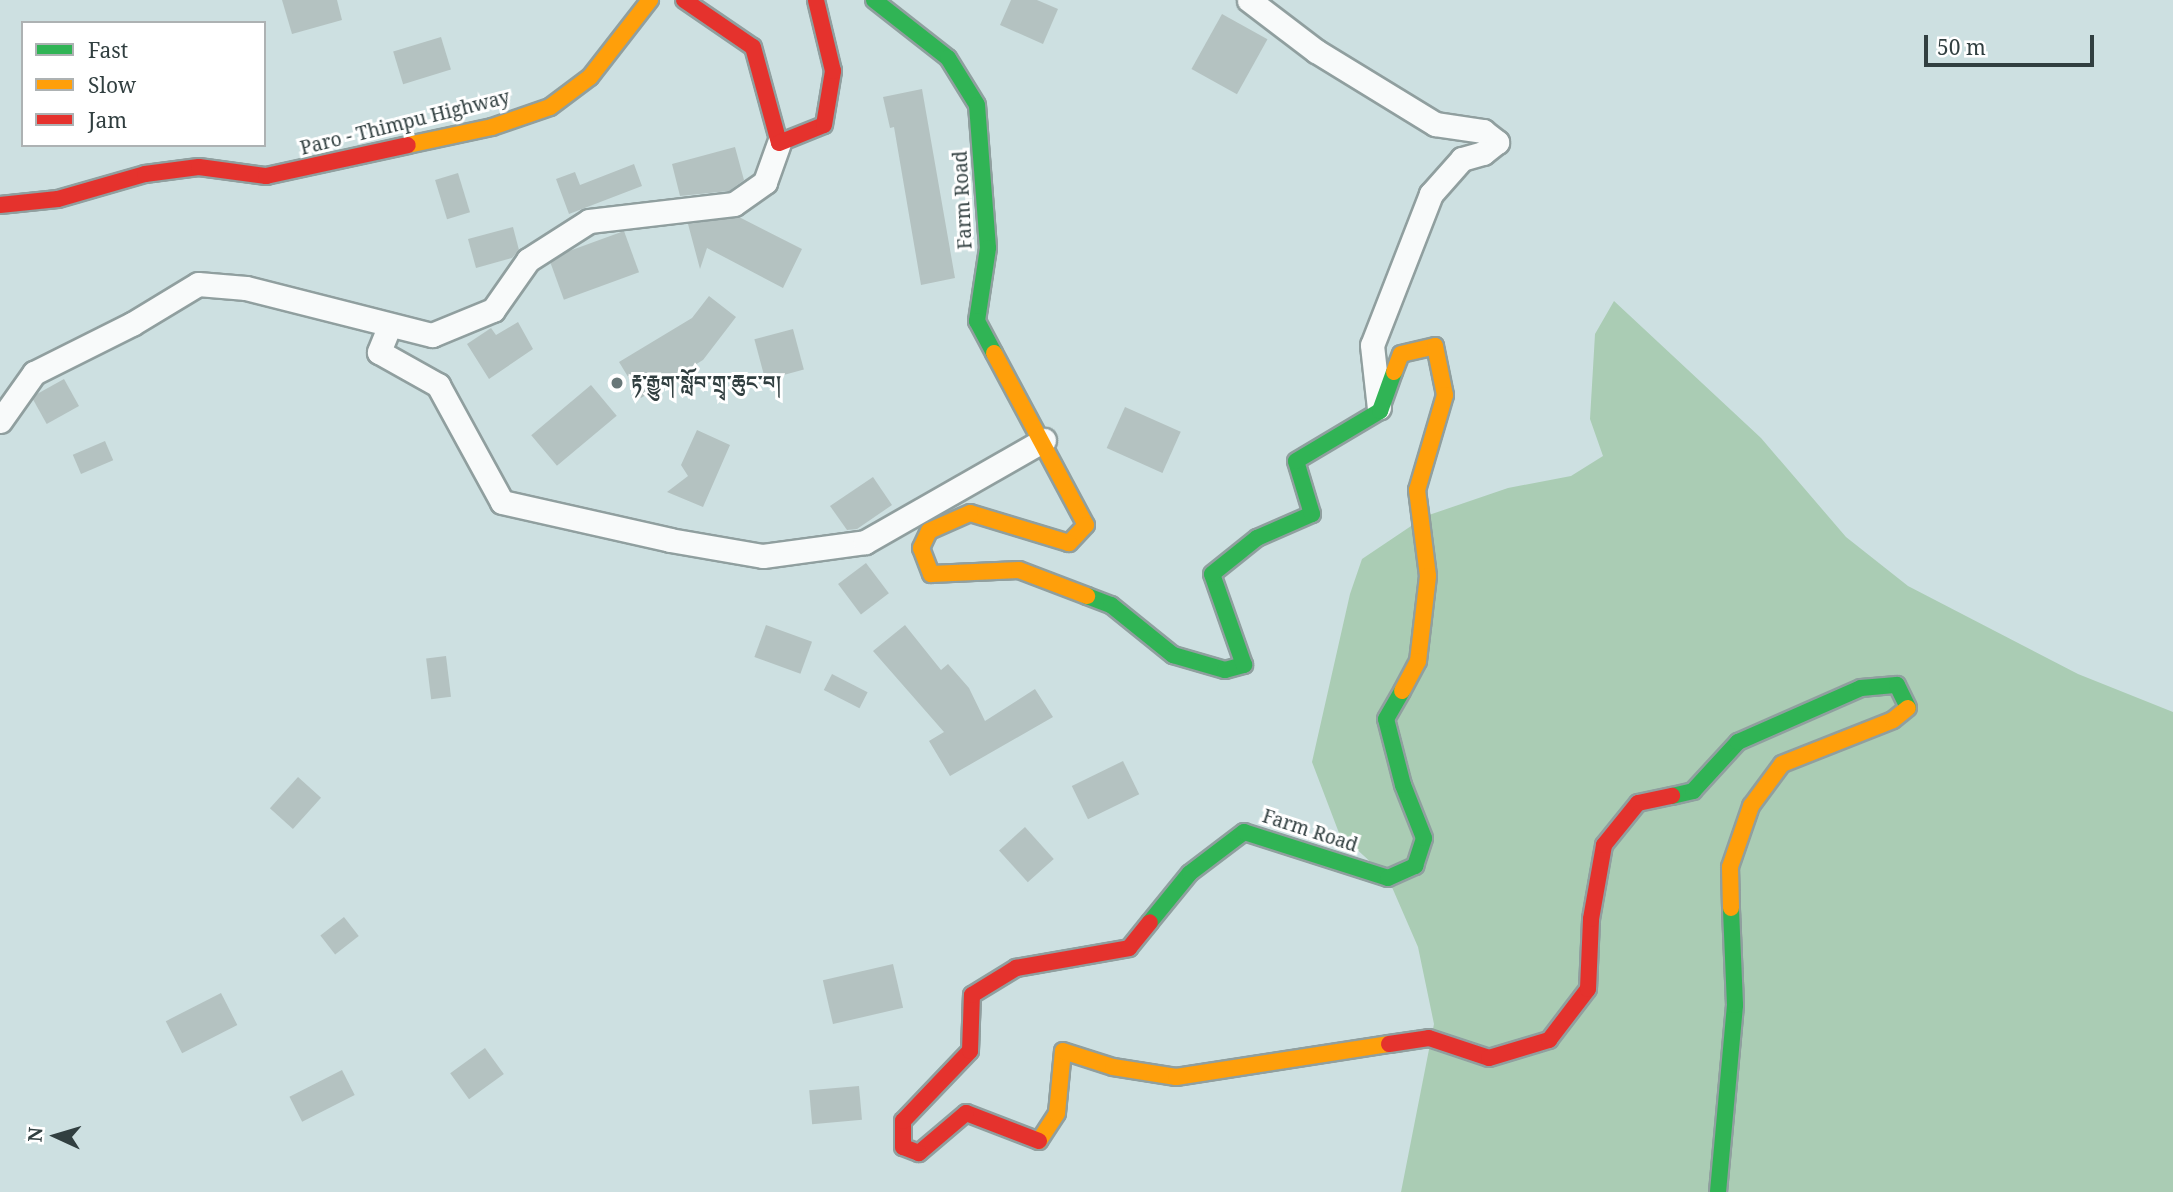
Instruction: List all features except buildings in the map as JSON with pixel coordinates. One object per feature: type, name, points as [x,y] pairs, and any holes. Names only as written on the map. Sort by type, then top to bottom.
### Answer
[{"type":"street","name":"Paro - Thimpu Highway","points":[[0,205],[58,200],[145,174],[199,167],[266,176],[492,127],[551,107],[590,77],[650,0]]},
{"type":"street","points":[[0,421],[34,373],[132,324],[198,284],[246,288],[389,327],[432,335],[493,310],[528,260],[589,221],[734,204],[765,182],[779,143],[753,47],[684,0]]},
{"type":"street","points":[[779,143],[824,125],[833,71],[816,0]]},
{"type":"street","name":"Farm Road","points":[[874,0],[948,58],[977,106],[988,248],[977,321],[1044,440],[1086,525],[1069,543],[970,513],[929,531],[921,548],[931,573],[1019,570],[1111,605],[1174,655],[1225,670],[1244,665],[1212,574],[1256,538],[1312,514],[1296,461],[1380,411],[1401,354],[1435,346],[1445,395],[1417,490],[1427,576],[1418,661],[1386,719],[1403,785],[1424,838],[1415,866],[1388,878],[1244,832],[1190,873],[1129,948],[1016,968],[972,995],[970,1051],[903,1121],[903,1147],[919,1153],[966,1114],[1038,1143],[1057,1114],[1063,1051],[1113,1067],[1176,1076],[1429,1038],[1489,1058],[1549,1040],[1588,989],[1591,919],[1604,845],[1638,803],[1693,790],[1738,742],[1796,714],[1861,688],[1897,685],[1909,709],[1893,720],[1782,764],[1751,806],[1730,867],[1735,1005],[1718,1192]]},
{"type":"street","points":[[1249,0],[1316,51],[1435,124],[1483,131],[1497,142],[1483,153],[1462,159],[1431,194],[1372,345],[1380,411]]},
{"type":"street","points":[[389,327],[379,352],[438,385],[502,502],[670,540],[764,556],[865,542],[1044,440]]},
{"type":"green space","points":[[1614,301],[1761,438],[1846,537],[1908,586],[2078,674],[2173,712],[2173,1192],[1401,1192],[1434,1024],[1418,947],[1388,878],[1339,833],[1312,762],[1350,594],[1362,559],[1426,516],[1508,488],[1571,476],[1603,456],[1590,419],[1595,334]]},
{"type":"traffic: fast","points":[[874,0],[948,58],[977,105],[988,248],[977,321],[994,353]]},
{"type":"traffic: fast","points":[[1087,596],[1111,605],[1173,655],[1225,670],[1244,665],[1212,574],[1257,538],[1312,514],[1296,461],[1380,411],[1394,372]]},
{"type":"traffic: fast","points":[[1672,796],[1693,791],[1738,742],[1861,688],[1897,685],[1908,708]]},
{"type":"traffic: fast","points":[[1150,922],[1190,873],[1244,832],[1388,878],[1415,866],[1424,838],[1403,785],[1386,719],[1402,691]]},
{"type":"traffic: fast","points":[[1718,1192],[1735,1005],[1731,908]]},
{"type":"traffic: slow","points":[[408,145],[492,127],[550,107],[590,77],[650,0]]},
{"type":"traffic: slow","points":[[1394,372],[1401,354],[1435,346],[1445,395],[1417,490],[1428,576],[1418,661],[1402,691]]},
{"type":"traffic: slow","points":[[994,353],[1086,525],[1069,543],[970,513],[929,531],[921,548],[931,574],[1019,570],[1087,596]]},
{"type":"traffic: slow","points":[[1731,908],[1730,867],[1751,806],[1782,764],[1893,720],[1908,708]]},
{"type":"traffic: slow","points":[[1039,1141],[1057,1113],[1063,1051],[1113,1067],[1176,1077],[1389,1044]]},
{"type":"traffic: jam","points":[[684,0],[753,47],[779,143],[824,125],[833,71],[816,0]]},
{"type":"traffic: jam","points":[[0,205],[58,199],[145,174],[199,167],[266,176],[408,145]]},
{"type":"traffic: jam","points":[[1389,1044],[1429,1038],[1489,1058],[1549,1040],[1588,989],[1591,919],[1604,845],[1638,803],[1672,796]]},
{"type":"traffic: jam","points":[[1039,1141],[966,1113],[919,1153],[903,1147],[903,1121],[970,1051],[972,995],[1016,968],[1129,948],[1150,922]]},
{"type":"place","name":"རྟ་རྒྱུག་སློབ་གྲྭ་ཆུང་བ།","points":[[617,383]]}]
